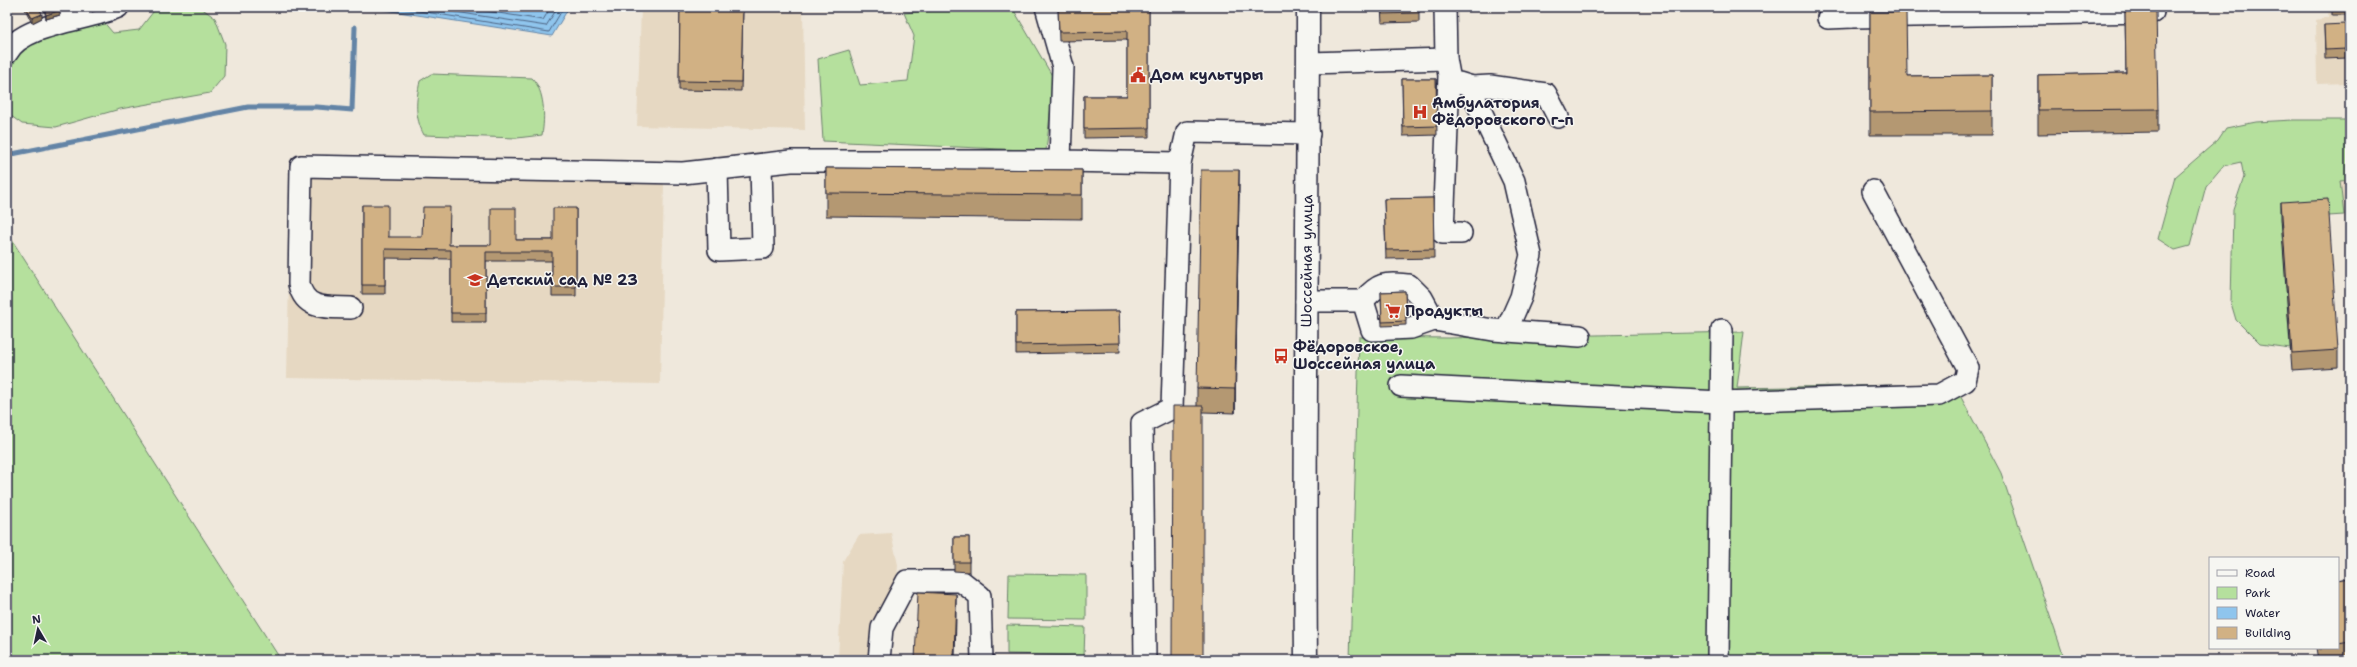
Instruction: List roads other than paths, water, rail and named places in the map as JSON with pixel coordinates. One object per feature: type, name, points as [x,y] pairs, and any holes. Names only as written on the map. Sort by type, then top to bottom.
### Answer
[{"type":"main road","name":"Шоссейная улица","points":[[1306,660],[1306,301],[1309,134],[1308,7]]},
{"type":"lane","points":[[7,53],[12,44],[69,14],[118,7]]},
{"type":"lane","points":[[1046,7],[1063,67],[1060,162]]},
{"type":"lane","points":[[1445,7],[1446,59],[1449,81],[1443,233],[1461,233]]},
{"type":"lane","points":[[1828,18],[1852,12],[2052,10],[2154,12]]},
{"type":"lane","points":[[1309,63],[1446,59]]},
{"type":"lane","points":[[1449,81],[1472,87],[1490,86],[1546,94],[1558,117]]},
{"type":"lane","points":[[1472,87],[1475,99],[1514,181],[1528,236],[1531,255],[1521,297],[1506,331]]},
{"type":"lane","points":[[1145,660],[1142,423],[1172,408],[1180,163],[1187,132],[1309,134]]},
{"type":"lane","points":[[351,308],[323,307],[310,303],[302,295],[299,284],[301,166],[683,173],[791,161],[1180,163]]},
{"type":"lane","points":[[717,169],[719,250],[763,248],[761,165]]},
{"type":"lane","points":[[1401,386],[1721,402],[1939,395],[1965,381],[1968,368],[1873,191]]},
{"type":"lane","points":[[1363,302],[1374,288],[1387,283],[1410,284],[1422,298],[1434,320]]},
{"type":"lane","points":[[1306,301],[1363,302]]},
{"type":"lane","points":[[1363,302],[1372,330],[1411,328],[1434,320],[1506,331],[1580,336]]},
{"type":"lane","points":[[1718,660],[1722,330]]},
{"type":"lane","points":[[879,660],[882,628],[907,581],[961,581],[980,596],[982,660]]},
{"type":"water","points":[[344,7],[567,7],[568,9],[552,36],[379,9]]},
{"type":"waterway","points":[[7,155],[248,107],[317,107],[352,110],[355,27]]},
{"type":"place","name":"Дом культуры","points":[[1138,75]]},
{"type":"place","name":"Амбулатория Фёдоровского г-п","points":[[1420,112]]},
{"type":"place","name":"Детский сад № 23","points":[[475,280]]},
{"type":"place","name":"Продукты","points":[[1393,311]]},
{"type":"place","name":"Фёдоровское, Шоссейная улица","points":[[1281,356]]}]
